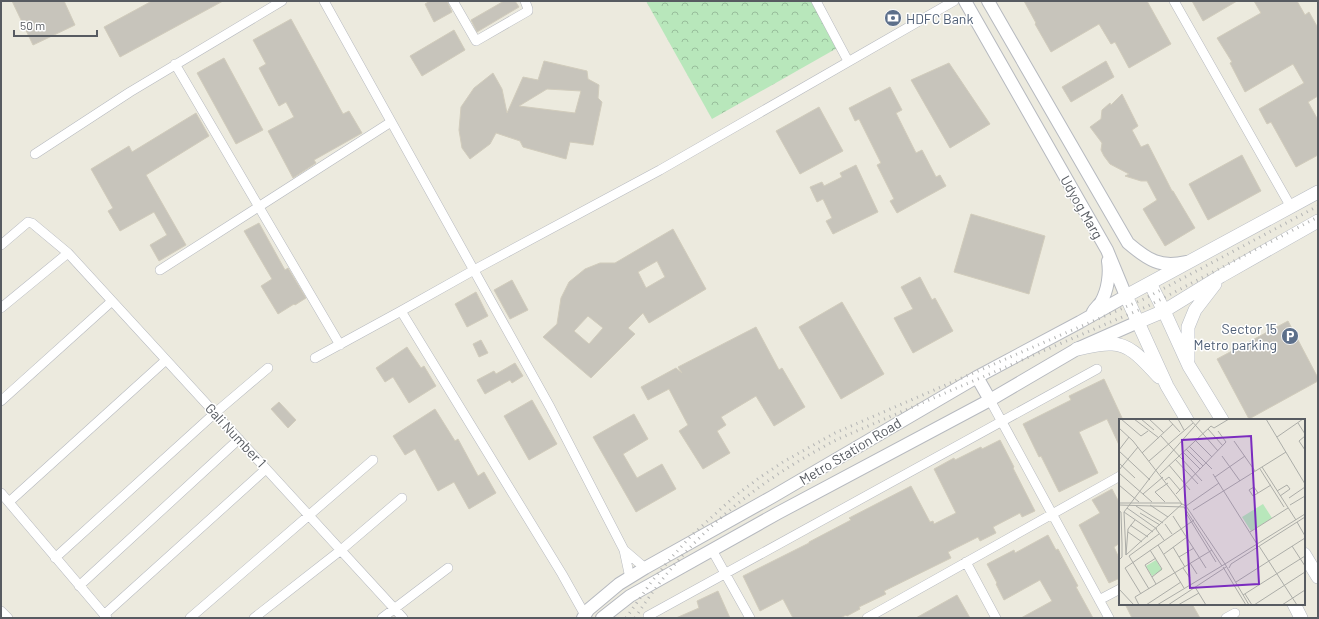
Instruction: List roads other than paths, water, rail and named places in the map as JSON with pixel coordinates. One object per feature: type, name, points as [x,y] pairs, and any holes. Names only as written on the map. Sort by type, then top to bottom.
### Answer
[{"type":"main road","points":[[1126,296],[1318,192]]},
{"type":"main road","points":[[1138,322],[1164,311],[1221,276],[1318,221]]},
{"type":"main road","points":[[1189,366],[1188,327],[1195,310],[1221,276]]},
{"type":"main road","points":[[1150,283],[1189,366],[1221,419]]},
{"type":"main road","name":"Udyog Marg","points":[[1126,296],[1167,386],[1186,419]]},
{"type":"main road","points":[[1077,348],[1118,344],[1134,352],[1140,357],[1167,386]]},
{"type":"main road","points":[[1305,555],[1317,572]]},
{"type":"main road","points":[[1294,605],[1301,618]]},
{"type":"street","points":[[35,154],[175,64],[282,1]]},
{"type":"street","points":[[324,1],[550,407],[624,550],[630,578]]},
{"type":"street","points":[[453,1],[476,41],[528,11],[525,1]]},
{"type":"street","points":[[816,1],[848,61]]},
{"type":"street","points":[[316,358],[474,270],[660,170],[954,1]]},
{"type":"street","name":"Udyog Marg","points":[[965,1],[1107,250],[1126,296]]},
{"type":"street","name":"Udyog Marg","points":[[988,1],[1128,244],[1142,256],[1156,262],[1173,265],[1190,262]]},
{"type":"street","points":[[1174,1],[1291,207]]},
{"type":"street","points":[[175,64],[340,345]]},
{"type":"street","points":[[160,270],[391,122]]},
{"type":"street","name":"Gali Number 1","points":[[1,245],[28,222],[32,223],[68,253],[403,618]]},
{"type":"street","points":[[1088,317],[1101,302],[1107,286],[1110,267],[1107,250]]},
{"type":"street","points":[[1,308],[68,253]]},
{"type":"street","name":"Metro Station Road","points":[[584,617],[588,610],[619,584],[645,568],[772,497],[977,377],[1126,296]]},
{"type":"street","points":[[1,401],[112,301]]},
{"type":"street","points":[[402,311],[562,574],[584,617]]},
{"type":"street","name":"Metro Station Road","points":[[602,618],[630,596],[778,513],[990,400],[1077,348],[1138,322]]},
{"type":"street","points":[[9,502],[166,360]]},
{"type":"street","points":[[55,558],[215,413],[268,368]]},
{"type":"street","points":[[648,616],[1097,369]]},
{"type":"street","points":[[977,377],[1110,618]]},
{"type":"street","points":[[79,586],[239,439]]},
{"type":"street","points":[[190,618],[373,460]]},
{"type":"street","points":[[1,493],[106,617],[266,469]]},
{"type":"street","points":[[868,618],[1119,477]]},
{"type":"street","points":[[254,618],[341,550],[402,498]]},
{"type":"street","points":[[624,550],[645,568]]},
{"type":"street","points":[[712,550],[750,618]]},
{"type":"street","points":[[966,562],[996,618]]},
{"type":"street","points":[[382,618],[448,568]]},
{"type":"street","points":[[1099,600],[1119,590]]},
{"type":"street","points":[[1,612],[8,618]]},
{"type":"street","points":[[1226,618],[1235,613]]},
{"type":"railway","points":[[626,618],[652,581],[691,536],[735,496],[783,462],[835,433],[1144,299],[1318,206]]},
{"type":"railway","points":[[635,618],[655,589],[677,562],[724,515],[778,474],[808,456],[838,439],[1148,306],[1318,217]]},
{"type":"place","name":"HDFC Bank","points":[[893,18]]},
{"type":"place","name":"Sector 15 Metro parking","points":[[1290,336]]}]
